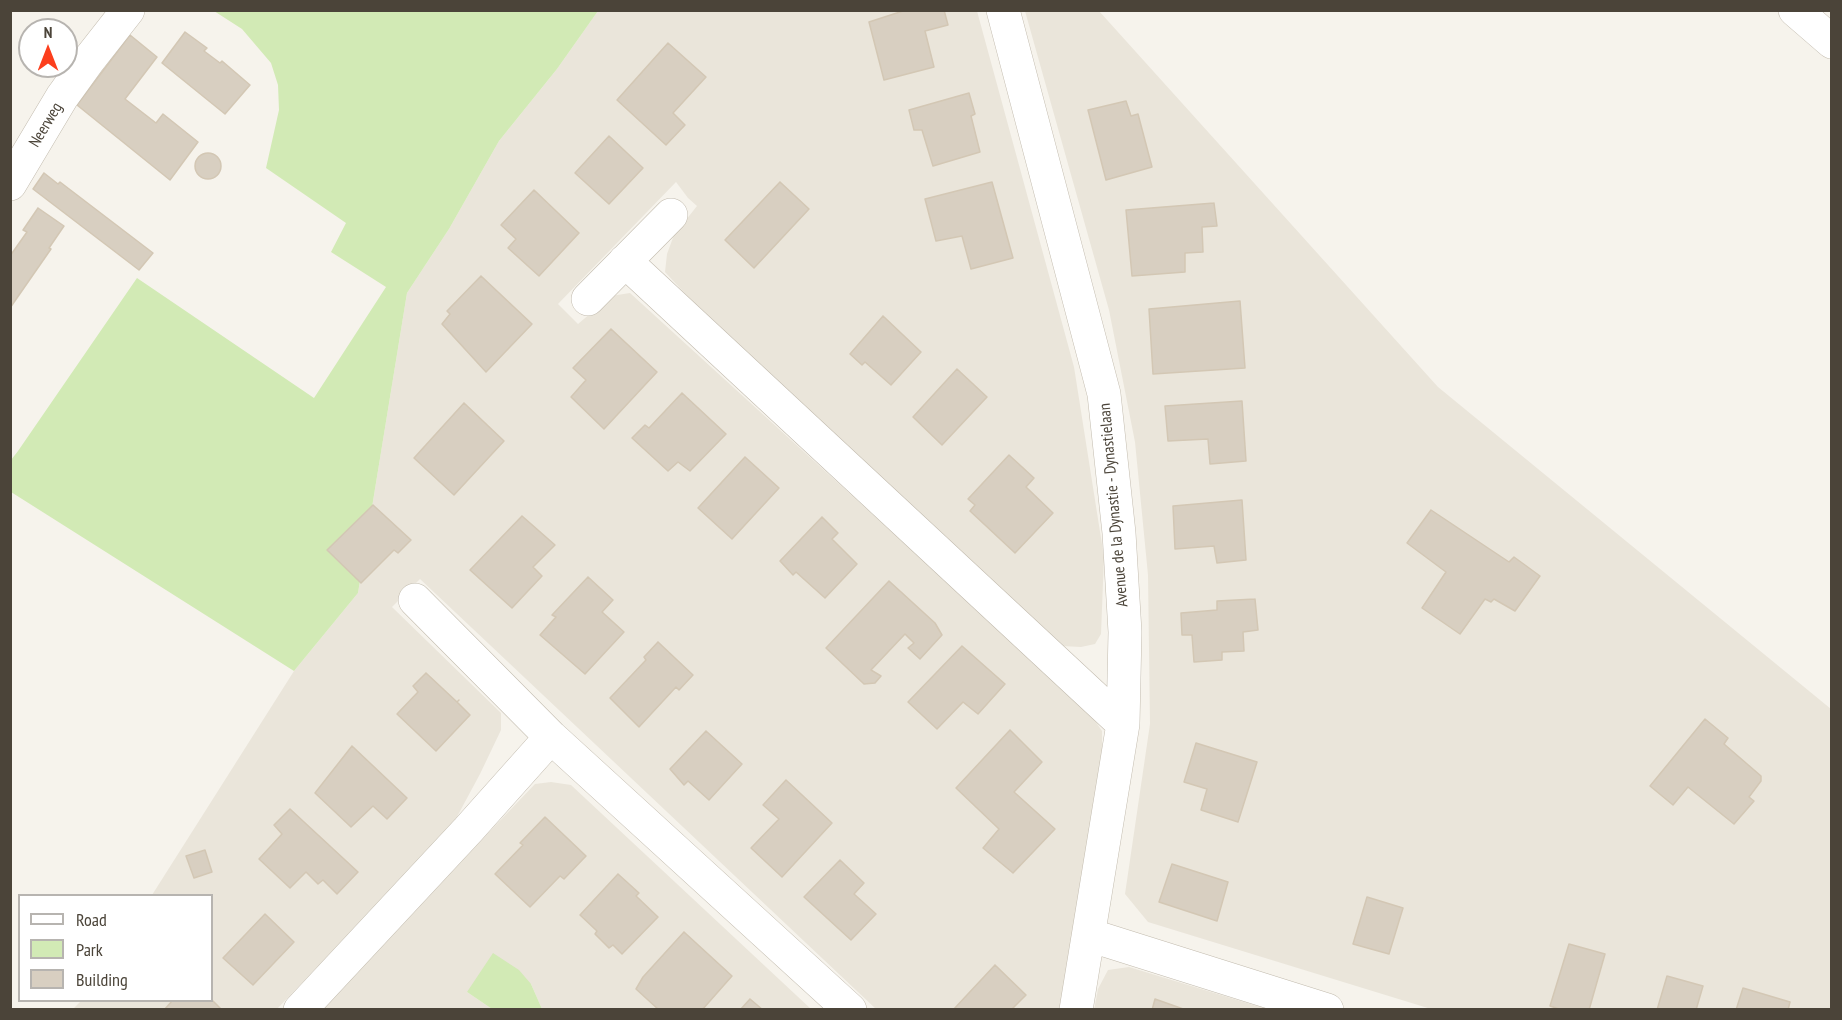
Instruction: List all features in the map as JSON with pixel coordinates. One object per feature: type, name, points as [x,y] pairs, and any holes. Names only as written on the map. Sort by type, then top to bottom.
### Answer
[{"type":"street","name":"Neerweg","points":[[10,184],[62,98],[128,10]]},
{"type":"street","name":"Avenue de la Dynastie - Dynastielaan","points":[[1002,10],[1104,394],[1119,533],[1125,632],[1123,724],[1076,1010]]},
{"type":"street","points":[[1796,10],[1832,42]]},
{"type":"street","points":[[588,299],[671,215]]},
{"type":"street","points":[[625,261],[1123,724]]},
{"type":"street","points":[[415,600],[551,737],[850,1010]]},
{"type":"street","points":[[300,1010],[468,830],[551,737]]},
{"type":"street","points":[[1089,935],[1326,1010]]},
{"type":"shaded area","points":[[598,11],[977,11],[1074,367],[1104,557],[1101,634],[1095,644],[1081,647],[1062,646],[692,301],[665,272],[667,254],[674,235],[697,206],[676,182],[558,304],[578,324],[611,296],[630,293],[1089,712],[1102,731],[1102,761],[1060,1009],[876,1009],[420,579],[392,607],[501,713],[501,730],[452,826],[277,1009],[72,1010],[80,1002],[213,1002],[213,894],[153,894],[294,671],[358,593],[407,293],[449,229],[499,141],[557,69]]},
{"type":"shaded area","points":[[1025,11],[1099,11],[1438,387],[1831,709],[1831,1009],[1431,1009],[1148,922],[1125,894],[1150,724],[1148,575],[1135,442],[1109,310]]},
{"type":"shaded area","points":[[551,782],[571,785],[811,1009],[542,1009],[531,984],[467,992],[492,1009],[319,1010],[535,784]]},
{"type":"shaded area","points":[[1129,967],[1267,1009],[1094,1010],[1098,989],[1108,970]]},
{"type":"green space","points":[[214,11],[598,11],[557,69],[499,141],[449,229],[407,293],[358,593],[294,671],[11,492],[11,460],[137,278],[314,398],[386,287],[331,252],[346,223],[266,168],[279,110],[278,85],[271,63],[242,29]]},
{"type":"green space","points":[[493,953],[519,970],[531,984],[542,1009],[492,1009],[467,992]]},
{"type":"building","points":[[906,10],[944,10],[948,25],[925,31],[934,67],[884,80],[869,22]]},
{"type":"building","points":[[185,32],[207,48],[204,51],[220,63],[222,61],[250,85],[225,114],[162,63]]},
{"type":"building","points":[[130,35],[157,57],[125,99],[156,123],[163,114],[198,142],[170,180],[77,105]]},
{"type":"building","points":[[668,43],[706,77],[673,113],[685,125],[666,145],[617,100]]},
{"type":"building","points":[[969,93],[975,114],[971,116],[980,152],[933,166],[922,130],[914,130],[909,110]]},
{"type":"building","points":[[1126,101],[1131,116],[1138,114],[1152,167],[1106,180],[1088,110]]},
{"type":"building","points":[[609,136],[643,168],[609,204],[575,173]]},
{"type":"building","points":[[208,153],[217,157],[221,166],[217,175],[208,179],[199,175],[195,166],[199,157]]},
{"type":"building","points":[[44,173],[58,184],[60,182],[153,253],[139,270],[33,189]]},
{"type":"building","points":[[780,182],[809,209],[754,268],[725,240]]},
{"type":"building","points":[[992,182],[1013,258],[971,269],[962,236],[936,241],[925,199]]},
{"type":"building","points":[[534,190],[579,233],[539,276],[508,248],[516,239],[501,225]]},
{"type":"building","points":[[1214,203],[1217,226],[1202,227],[1203,252],[1185,253],[1185,272],[1132,276],[1126,210]]},
{"type":"building","points":[[38,208],[64,226],[10,308],[10,256],[27,232],[23,230]]},
{"type":"building","points":[[481,276],[532,324],[486,372],[442,324],[450,314],[447,311]]},
{"type":"building","points":[[1240,301],[1245,368],[1153,374],[1149,309]]},
{"type":"building","points":[[883,316],[921,352],[891,385],[865,362],[862,365],[850,354]]},
{"type":"building","points":[[611,329],[657,372],[604,429],[571,397],[586,380],[573,368]]},
{"type":"building","points":[[957,369],[987,397],[942,445],[913,417]]},
{"type":"building","points":[[682,393],[726,434],[690,471],[678,462],[668,471],[632,438],[645,425],[649,428]]},
{"type":"building","points":[[1242,401],[1246,461],[1210,464],[1208,439],[1168,441],[1165,406]]},
{"type":"building","points":[[464,403],[504,441],[454,495],[414,458]]},
{"type":"building","points":[[1009,455],[1034,478],[1026,487],[1053,513],[1015,553],[970,511],[975,505],[968,499]]},
{"type":"building","points":[[745,457],[779,488],[732,539],[698,508]]},
{"type":"building","points":[[1242,500],[1246,560],[1217,563],[1214,546],[1175,549],[1173,506]]},
{"type":"building","points":[[373,505],[411,540],[398,553],[394,550],[361,583],[327,550]]},
{"type":"building","points":[[1431,510],[1509,562],[1514,557],[1540,576],[1515,611],[1494,599],[1491,602],[1485,599],[1460,634],[1422,608],[1446,572],[1407,543]]},
{"type":"building","points":[[522,516],[555,545],[533,567],[542,576],[512,608],[470,570]]},
{"type":"building","points":[[822,517],[838,533],[832,539],[857,564],[825,598],[796,572],[793,575],[780,561]]},
{"type":"building","points":[[588,577],[613,600],[602,612],[624,632],[585,674],[540,635],[556,617],[552,615]]},
{"type":"building","points":[[889,581],[935,623],[942,635],[920,659],[908,648],[914,643],[905,634],[871,670],[881,676],[875,683],[864,684],[826,648]]},
{"type":"building","points":[[1255,599],[1258,630],[1243,632],[1244,651],[1222,652],[1222,660],[1194,662],[1192,635],[1182,635],[1181,613],[1217,610],[1217,601]]},
{"type":"building","points":[[658,642],[693,675],[679,690],[676,687],[639,727],[610,698],[646,660],[644,657]]},
{"type":"building","points":[[962,646],[1005,684],[978,714],[963,702],[937,729],[908,702]]},
{"type":"building","points":[[426,673],[470,715],[436,751],[397,714],[418,692],[413,686]]},
{"type":"building","points":[[1705,719],[1728,738],[1724,744],[1761,776],[1761,781],[1749,797],[1754,801],[1734,824],[1688,787],[1673,805],[1650,786]]},
{"type":"building","points":[[1010,730],[1042,762],[1014,792],[1055,829],[1013,873],[983,848],[999,829],[956,788]]},
{"type":"building","points":[[706,731],[742,764],[709,800],[688,781],[684,785],[670,769]]},
{"type":"building","points":[[1196,743],[1257,762],[1238,822],[1201,810],[1207,789],[1184,782]]},
{"type":"building","points":[[352,746],[407,798],[387,819],[373,806],[351,827],[315,793]]},
{"type":"building","points":[[786,780],[832,823],[782,877],[751,848],[779,819],[763,805]]},
{"type":"building","points":[[290,809],[358,872],[337,894],[323,880],[318,884],[306,872],[290,888],[259,859],[282,834],[274,825]]},
{"type":"building","points":[[545,817],[586,856],[564,879],[560,876],[530,907],[495,874],[523,845],[520,843]]},
{"type":"building","points":[[205,850],[212,872],[194,878],[186,856]]},
{"type":"building","points":[[840,860],[864,883],[854,894],[876,914],[851,940],[804,897]]},
{"type":"building","points":[[1172,864],[1228,882],[1217,921],[1159,902]]},
{"type":"building","points":[[618,874],[639,893],[636,896],[658,917],[622,954],[613,945],[609,948],[595,934],[597,931],[580,915]]},
{"type":"building","points":[[1367,897],[1403,908],[1389,954],[1353,944]]},
{"type":"building","points":[[265,914],[294,942],[253,985],[223,958]]},
{"type":"building","points":[[684,932],[732,976],[702,1010],[659,1010],[636,989],[643,977]]},
{"type":"building","points":[[1569,944],[1605,954],[1589,1010],[1562,1010],[1550,1006]]},
{"type":"building","points":[[995,965],[1026,995],[1011,1010],[953,1010]]},
{"type":"building","points":[[1667,976],[1703,986],[1696,1010],[1657,1010]]},
{"type":"building","points":[[1743,988],[1790,1002],[1788,1010],[1736,1010]]},
{"type":"building","points":[[750,999],[763,1010],[740,1010]]},
{"type":"building","points":[[1155,999],[1186,1010],[1152,1010]]},
{"type":"building","points":[[213,1001],[222,1010],[164,1010],[171,1002]]}]
